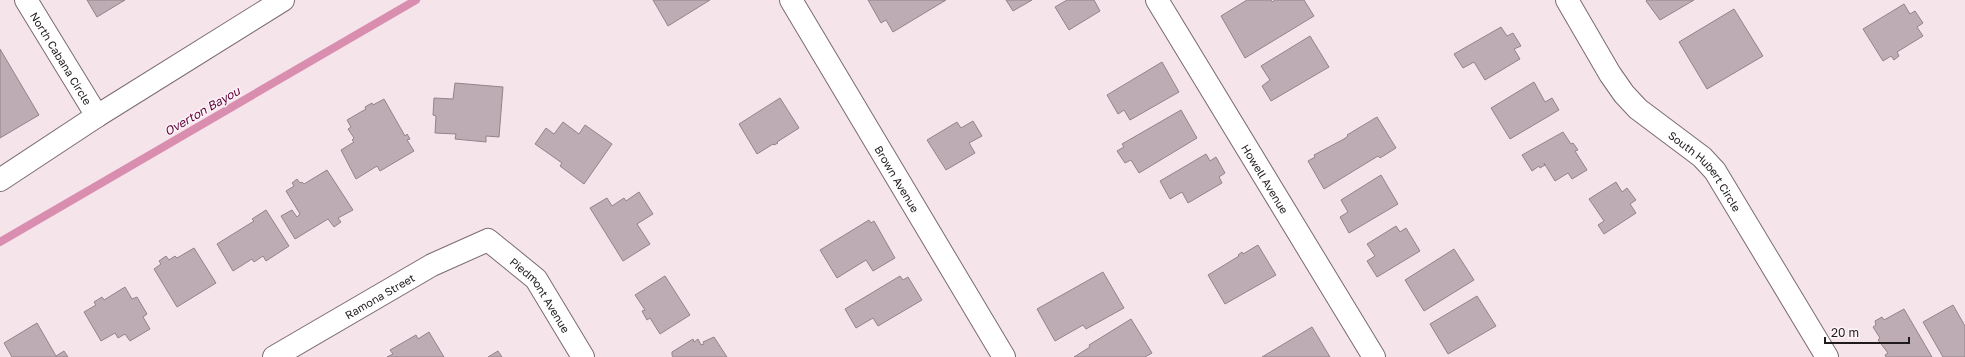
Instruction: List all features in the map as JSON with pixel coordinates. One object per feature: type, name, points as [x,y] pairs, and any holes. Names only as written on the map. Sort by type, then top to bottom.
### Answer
[{"type":"street","name":"North Cabana Circle","points":[[26,0],[97,116]]},
{"type":"street","points":[[0,180],[97,116],[283,0]]},
{"type":"street","name":"Brown Avenue","points":[[791,0],[1004,357]]},
{"type":"street","name":"Howell Avenue","points":[[1157,0],[1374,357]]},
{"type":"street","name":"South Hubert Circle","points":[[1567,0],[1610,74],[1624,94],[1638,109],[1702,157],[1715,171],[1827,357]]},
{"type":"street","name":"Ramona Street","points":[[274,357],[432,265],[488,240]]},
{"type":"street","name":"Piedmont Avenue","points":[[488,240],[536,279],[583,357]]},
{"type":"building","points":[[87,0],[125,0],[97,17]]},
{"type":"building","points":[[653,0],[710,0],[668,26]]},
{"type":"building","points":[[868,0],[946,0],[893,32],[886,20],[881,23]]},
{"type":"building","points":[[1006,0],[1032,0],[1013,11]]},
{"type":"building","points":[[1067,0],[1094,0],[1100,11],[1069,30],[1055,7]]},
{"type":"building","points":[[1247,0],[1271,0],[1272,2],[1275,0],[1304,0],[1314,16],[1245,58],[1221,16]]},
{"type":"building","points":[[1647,0],[1694,0],[1660,20],[1646,1]]},
{"type":"building","points":[[1904,4],[1910,14],[1915,11],[1923,23],[1917,27],[1923,36],[1897,52],[1899,56],[1894,60],[1891,56],[1883,61],[1863,29]]},
{"type":"building","points":[[1734,9],[1763,56],[1707,89],[1679,42]]},
{"type":"building","points":[[1501,27],[1507,36],[1513,33],[1521,46],[1514,49],[1520,59],[1485,80],[1474,62],[1463,68],[1454,54]]},
{"type":"building","points":[[1310,36],[1329,67],[1271,101],[1262,86],[1270,80],[1261,66]]},
{"type":"building","points":[[0,49],[39,115],[0,138]]},
{"type":"building","points":[[1162,62],[1179,92],[1130,120],[1124,110],[1118,114],[1107,95]]},
{"type":"building","points":[[1534,82],[1545,102],[1552,98],[1559,110],[1510,139],[1491,108]]},
{"type":"building","points":[[455,83],[503,87],[499,137],[486,136],[486,142],[455,139],[456,134],[435,133],[436,116],[433,115],[434,98],[453,99]]},
{"type":"building","points":[[780,98],[799,128],[777,142],[778,143],[773,144],[757,154],[739,124]]},
{"type":"building","points":[[384,99],[405,136],[407,134],[410,139],[407,140],[414,151],[380,171],[377,166],[356,179],[341,150],[354,142],[352,140],[354,138],[348,129],[351,127],[347,120],[366,109],[365,107],[372,103],[373,105]]},
{"type":"building","points":[[1181,110],[1197,138],[1139,173],[1131,160],[1125,163],[1117,151],[1124,147],[1122,144]]},
{"type":"building","points":[[1377,117],[1396,148],[1380,158],[1378,156],[1324,189],[1308,161],[1315,157],[1314,155],[1344,139],[1348,136],[1347,135]]},
{"type":"building","points":[[973,121],[982,136],[969,143],[975,153],[946,170],[927,140],[957,122],[961,128]]},
{"type":"building","points":[[563,122],[579,134],[585,125],[612,144],[584,184],[560,166],[562,163],[535,144],[546,128],[554,134]]},
{"type":"building","points":[[1563,132],[1571,144],[1573,143],[1578,150],[1575,151],[1587,170],[1572,179],[1568,173],[1555,181],[1544,163],[1545,165],[1540,168],[1539,166],[1532,171],[1522,155]]},
{"type":"building","points":[[1206,154],[1210,161],[1216,157],[1225,173],[1219,177],[1222,183],[1188,203],[1182,192],[1170,199],[1160,181]]},
{"type":"building","points":[[327,170],[353,210],[338,218],[341,222],[334,227],[328,219],[295,239],[281,216],[292,210],[297,217],[300,214],[286,191],[294,186],[292,183],[297,179],[300,183],[302,182],[304,184]]},
{"type":"building","points":[[1381,175],[1398,204],[1349,233],[1340,217],[1348,212],[1341,200]]},
{"type":"building","points":[[1616,182],[1622,192],[1627,188],[1636,200],[1630,204],[1636,213],[1604,234],[1598,225],[1604,221],[1589,199]]},
{"type":"building","points":[[639,192],[653,214],[637,224],[650,244],[623,261],[590,208],[607,198],[612,206],[624,198],[626,201]]},
{"type":"building","points":[[266,210],[289,246],[266,261],[263,256],[254,262],[252,259],[233,271],[217,244],[254,221],[252,219]]},
{"type":"building","points":[[869,220],[871,223],[874,221],[895,258],[873,271],[866,260],[837,278],[820,250]]},
{"type":"building","points":[[1396,226],[1400,232],[1406,228],[1420,251],[1377,277],[1367,261],[1375,256],[1367,244]]},
{"type":"building","points":[[1258,245],[1276,275],[1225,304],[1208,275],[1239,256],[1238,255],[1242,252],[1243,254]]},
{"type":"building","points":[[194,248],[216,283],[177,307],[154,269],[161,264],[159,261],[166,256],[169,260],[175,256],[177,258]]},
{"type":"building","points":[[1454,249],[1474,280],[1424,311],[1405,280]]},
{"type":"building","points":[[1103,272],[1124,308],[1086,329],[1083,325],[1055,341],[1037,309]]},
{"type":"building","points":[[665,276],[690,315],[660,334],[650,318],[647,320],[642,311],[645,310],[635,295]]},
{"type":"building","points":[[900,276],[903,280],[908,277],[922,300],[878,326],[873,318],[856,328],[845,309]]},
{"type":"building","points":[[125,287],[132,299],[137,297],[147,314],[143,317],[150,329],[130,341],[125,334],[118,338],[115,333],[101,341],[84,312],[96,305],[94,302],[102,297],[104,300]]},
{"type":"building","points":[[1477,296],[1496,326],[1448,354],[1430,324]]},
{"type":"building","points":[[1953,305],[1965,326],[1965,357],[1943,357],[1923,322]]},
{"type":"building","points":[[1904,309],[1932,357],[1886,357],[1885,355],[1888,353],[1878,340],[1880,338],[1873,327],[1876,325],[1875,321],[1882,317],[1884,320]]},
{"type":"building","points":[[1131,319],[1152,353],[1145,357],[1074,357],[1090,347],[1089,345]]},
{"type":"building","points":[[37,323],[56,356],[64,351],[68,357],[12,357],[4,343]]},
{"type":"building","points":[[1312,327],[1330,357],[1262,357]]},
{"type":"building","points":[[429,332],[444,357],[387,357],[393,354],[390,350],[416,335],[418,339]]},
{"type":"building","points":[[714,337],[727,357],[673,357],[672,355],[672,352],[693,339],[694,342],[698,339],[701,345],[704,344],[703,342]]},
{"type":"building","points":[[498,351],[502,357],[488,357]]},
{"type":"waterway","name":"Overton Bayou","points":[[0,242],[416,0]]}]
